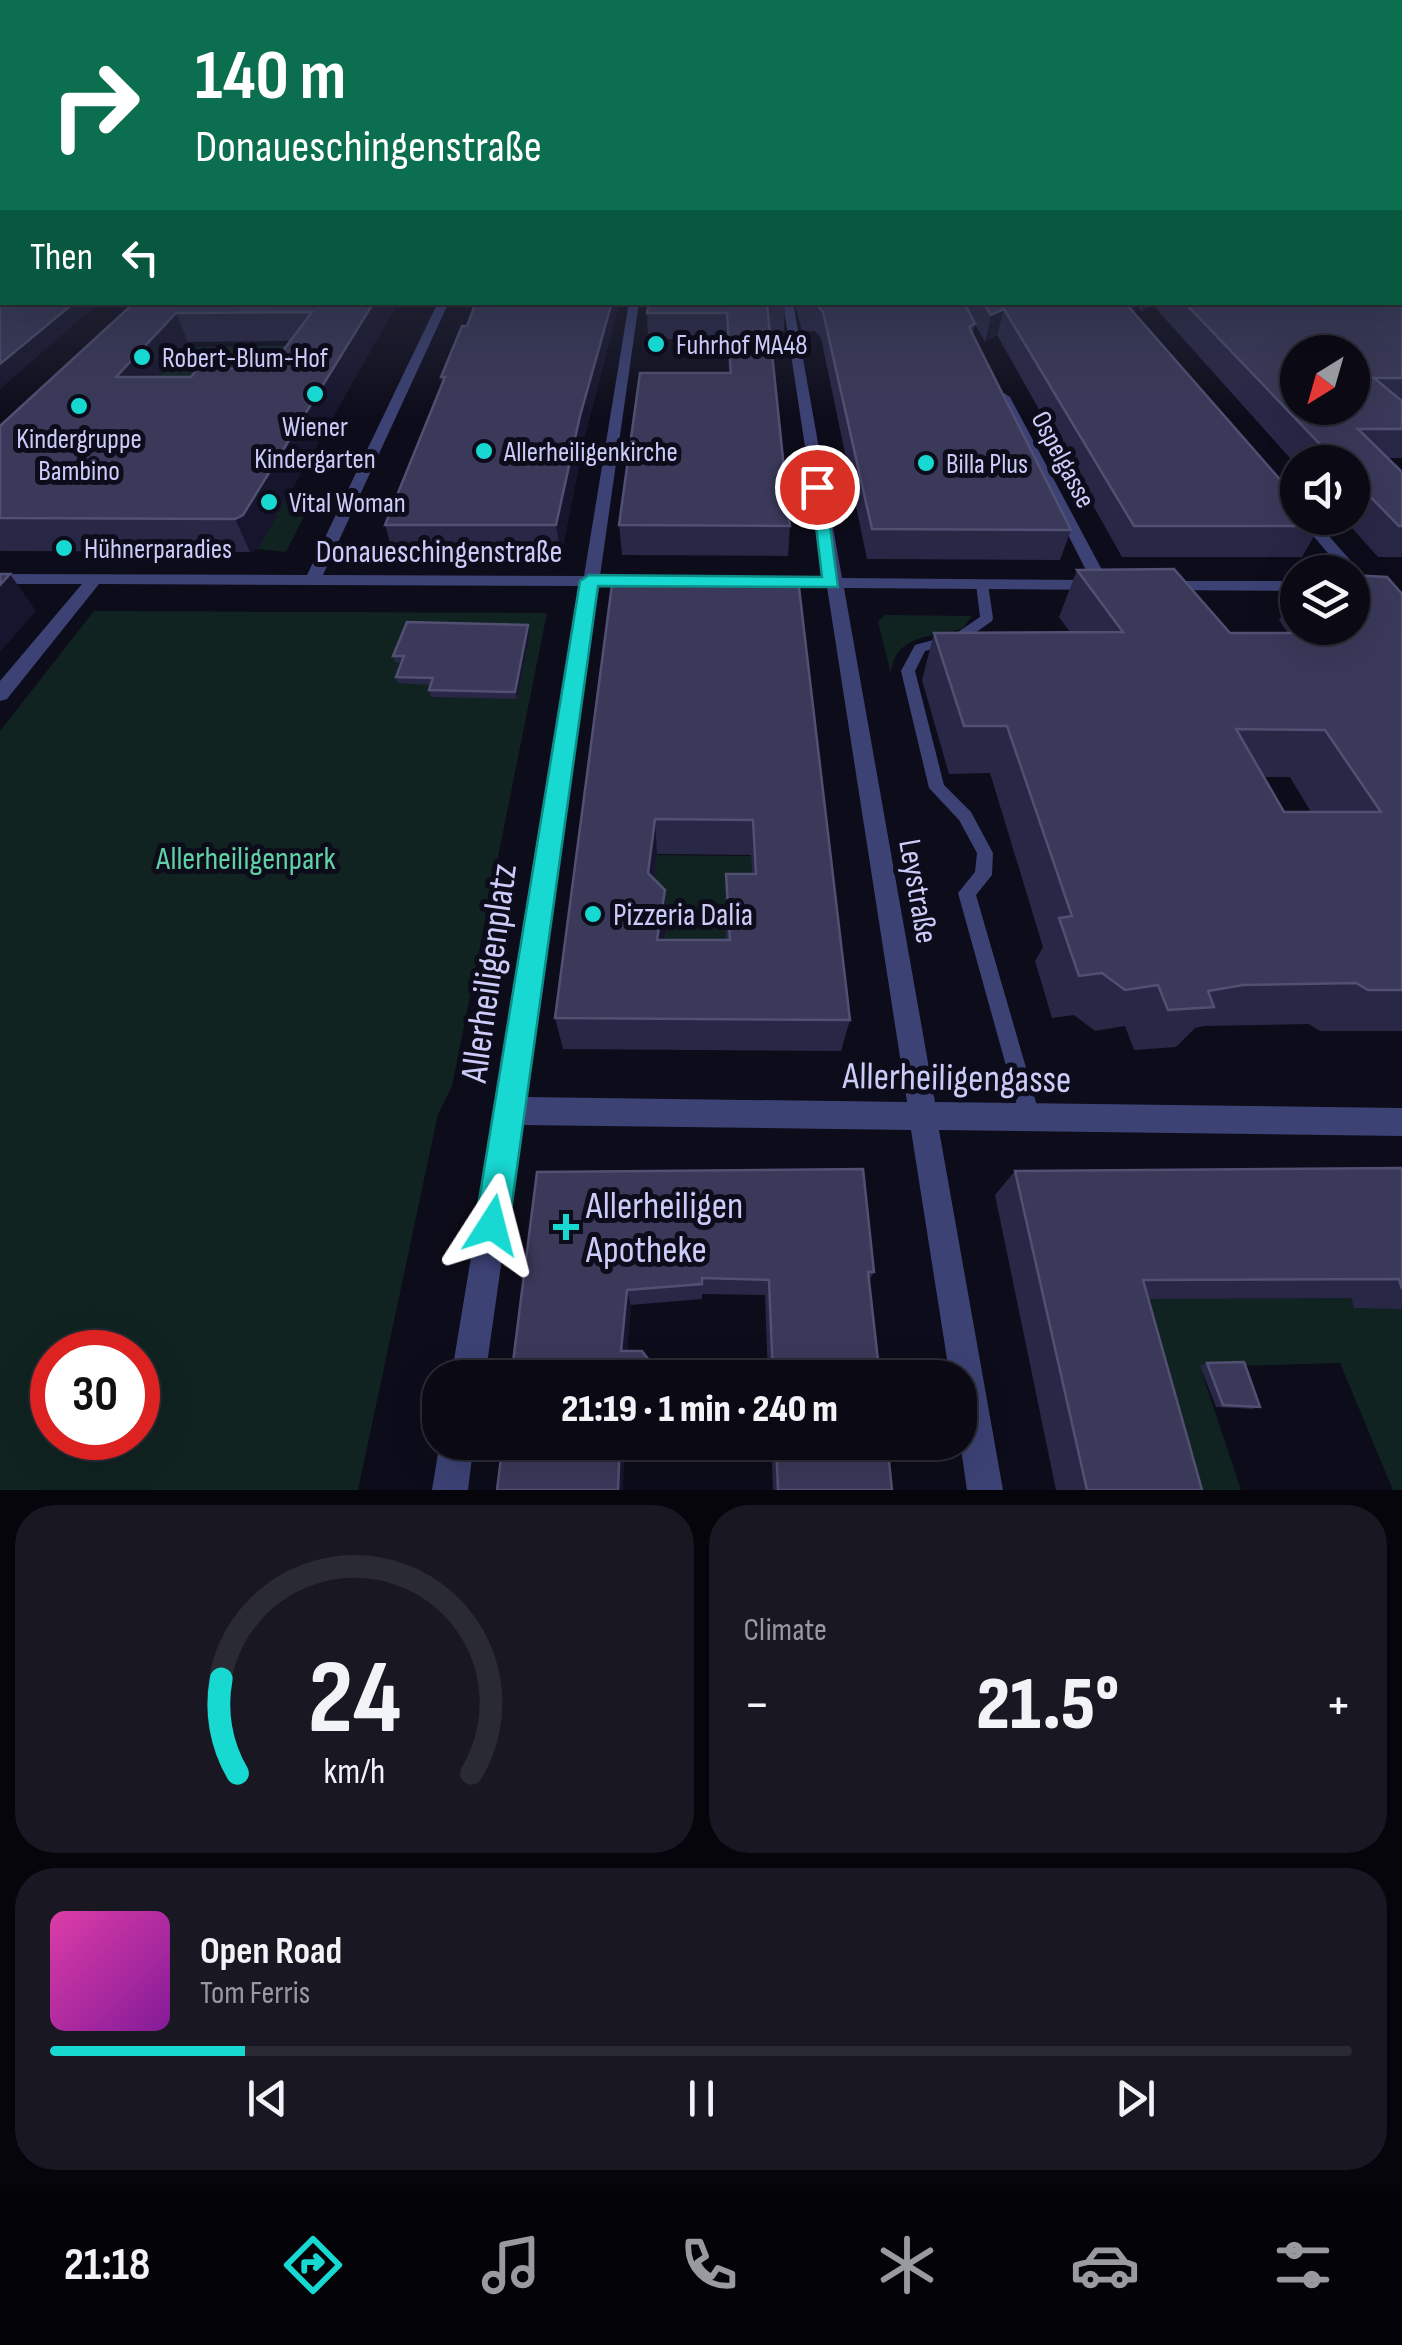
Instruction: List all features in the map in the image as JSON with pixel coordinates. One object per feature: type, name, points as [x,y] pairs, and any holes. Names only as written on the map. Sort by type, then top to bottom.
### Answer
[{"type":"street","points":[[312,581],[443,305]]},
{"type":"street","name":"Allerheiligenplatz","points":[[471,1360],[634,305]]},
{"type":"street","name":"Leystraße","points":[[788,305],[985,1490]]},
{"type":"street","name":"Ospelgasse","points":[[1000,391],[1120,585]]},
{"type":"street","points":[[1319,535],[1335,555]]},
{"type":"street","name":"Donaueschingenstraße","points":[[0,580],[664,581]]},
{"type":"street","points":[[0,694],[94,580]]},
{"type":"street","points":[[757,582],[1120,585],[1178,592],[1280,587]]},
{"type":"street","name":"Allerheiligengasse","points":[[511,1110],[1402,1122]]},
{"type":"street","points":[[450,1490],[454,1460]]},
{"type":"lane","points":[[982,584],[987,618],[960,637],[920,648],[908,670],[937,788],[965,816],[985,852],[983,875],[966,893],[1030,1116]]},
{"type":"green space","points":[[325,345],[270,371],[256,367],[220,372],[131,408],[186,347]]},
{"type":"green space","points":[[315,495],[286,552],[258,549],[288,496]]},
{"type":"green space","name":"Allerheiligenpark","points":[[94,611],[547,613],[452,1086],[438,1114],[358,1490],[0,1490],[0,731]]},
{"type":"green space","points":[[885,615],[972,616],[963,628],[907,644],[894,661],[891,674],[878,622]]},
{"type":"green space","points":[[657,855],[751,856],[753,909],[725,910],[726,928],[742,943],[657,944],[649,915]]},
{"type":"green space","points":[[1351,1298],[1354,1308],[1402,1308],[1402,1490],[1393,1490],[1340,1363],[1200,1367],[1241,1490],[1161,1490],[1112,1299]]},
{"type":"building","points":[[0,305],[71,305],[0,364]]},
{"type":"building","points":[[132,305],[372,305],[243,515],[235,519],[0,518],[0,426]],"holes":[[[312,312],[270,368],[197,369],[191,377],[116,377],[176,313]]]},
{"type":"building","points":[[475,305],[611,305],[580,416],[556,525],[385,525],[462,326],[467,326]]},
{"type":"building","points":[[648,305],[767,305],[790,526],[619,525],[640,373],[731,373],[727,313],[647,313]]},
{"type":"building","points":[[817,305],[966,305],[975,324],[969,327],[1071,530],[872,529],[823,312]]},
{"type":"building","points":[[985,305],[1129,305],[1280,479],[1280,526],[1134,526],[1004,309],[991,315]]},
{"type":"building","points":[[1187,305],[1402,305],[1402,378],[1374,378],[1402,401],[1402,429],[1358,429],[1402,472],[1399,526],[1370,496],[1370,445],[1321,445],[1302,425],[1370,425],[1370,335],[1280,335],[1280,402]]},
{"type":"building","points":[[1174,569],[1230,633],[1280,633],[1280,645],[1370,645],[1370,576],[1387,577],[1402,594],[1402,990],[1368,990],[1356,983],[1243,985],[1208,991],[1214,1007],[1168,1010],[1158,985],[1125,990],[1102,973],[1079,976],[1059,918],[1072,916],[1007,726],[964,726],[934,633],[1123,632],[1077,570]],"holes":[[[1236,729],[1325,730],[1381,812],[1284,812]]]},
{"type":"building","points":[[613,577],[798,579],[850,1020],[555,1018]],"holes":[[[655,819],[753,820],[756,874],[726,874],[730,940],[657,940],[665,890],[648,873]]]},
{"type":"building","points":[[407,622],[528,625],[515,692],[429,690],[433,678],[396,677],[404,656],[393,656]]},
{"type":"building","points":[[1402,1168],[1402,1289],[1399,1279],[1143,1280],[1202,1490],[1087,1490],[1015,1171]]},
{"type":"building","points":[[863,1169],[874,1272],[868,1272],[878,1360],[772,1360],[769,1280],[702,1278],[702,1284],[627,1290],[621,1351],[642,1351],[649,1360],[513,1360],[537,1172]]},
{"type":"building","points":[[1244,1362],[1260,1407],[1223,1405],[1207,1363]]},
{"type":"building","points":[[501,1460],[619,1460],[618,1490],[497,1490]]},
{"type":"building","points":[[777,1460],[889,1460],[892,1490],[778,1490]]},
{"type":"place","name":"Fuhrhof MA48","points":[[656,344]]},
{"type":"place","name":"Robert-Blum-Hof","points":[[142,357]]},
{"type":"place","name":"Wiener Kindergarten","points":[[315,394]]},
{"type":"place","name":"Kindergruppe Bambino","points":[[79,406]]},
{"type":"place","name":"Allerheiligenkirche","points":[[484,451]]},
{"type":"place","name":"Billa Plus","points":[[926,463]]},
{"type":"place","name":"Vital Woman","points":[[269,502]]},
{"type":"place","name":"Hühnerparadies","points":[[64,548]]},
{"type":"place","name":"Pizzeria Dalia","points":[[593,914]]},
{"type":"place","name":"Allerheiligen Apotheke","points":[[566,1227]]},
{"type":"route","points":[[492,1225],[589,581],[832,583],[817,487]]}]
